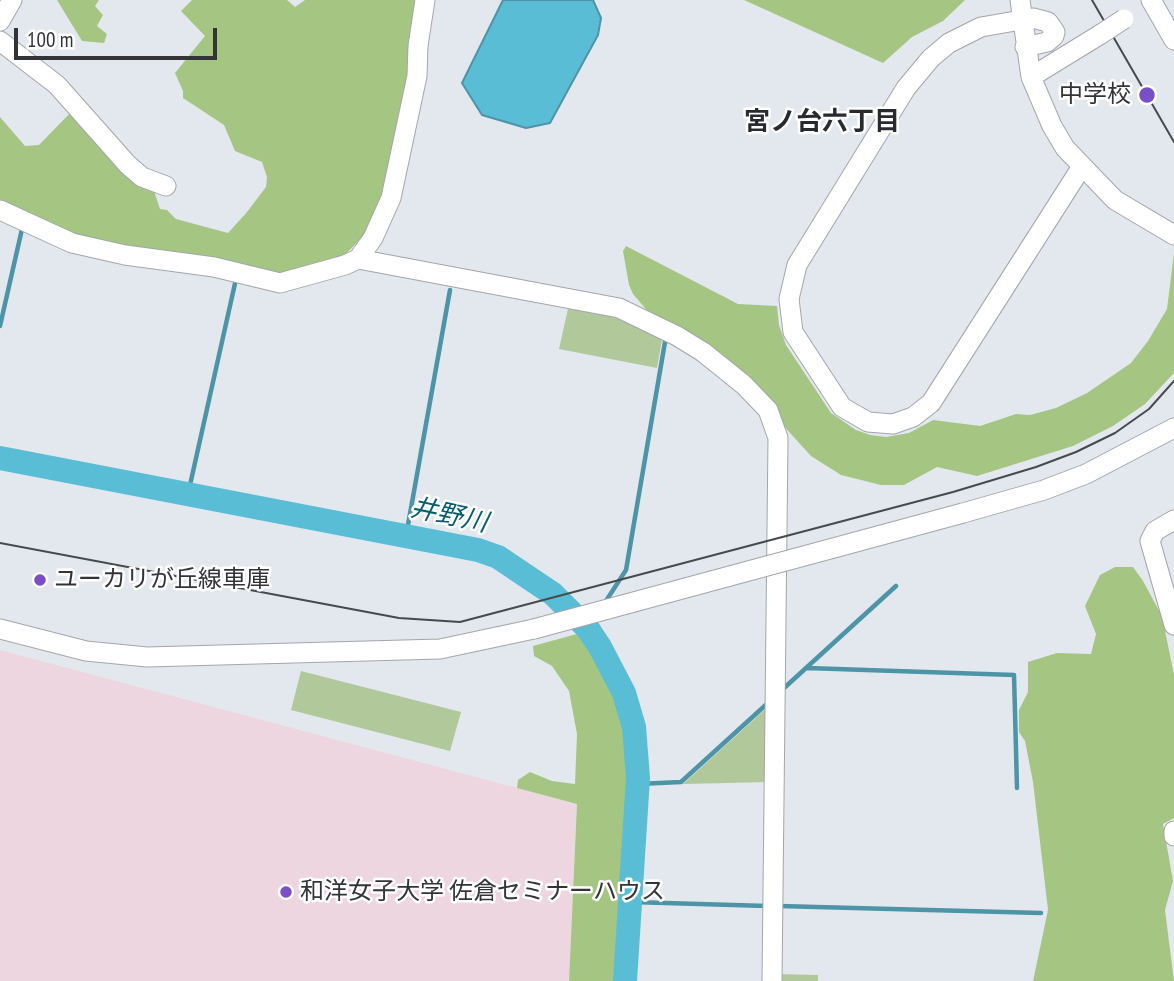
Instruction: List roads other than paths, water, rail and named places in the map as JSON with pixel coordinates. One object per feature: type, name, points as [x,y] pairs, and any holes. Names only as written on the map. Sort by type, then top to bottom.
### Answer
[{"type":"street","points":[[0,21],[12,0]]},
{"type":"street","points":[[0,210],[72,243],[125,255],[214,267],[280,283],[345,265],[358,258],[373,238],[391,198],[417,76],[418,46],[425,0]]},
{"type":"street","points":[[1020,0],[1020,20],[1031,77],[1052,126],[1081,168],[1115,200],[1171,234]]},
{"type":"street","points":[[1031,77],[1153,1],[1174,40]]},
{"type":"street","points":[[1025,47],[1046,42],[1055,32],[1048,22],[1041,19],[1020,20],[981,27],[949,43],[931,58],[906,88],[797,265],[789,299],[793,332],[842,407],[868,422],[893,424],[913,417],[931,403],[1081,168]]},
{"type":"street","points":[[0,41],[57,85],[142,177],[166,186]]},
{"type":"street","points":[[358,258],[619,308],[653,323],[703,352],[744,385],[768,410],[778,438],[772,981]]},
{"type":"street","points":[[0,629],[86,651],[146,657],[439,649],[534,629],[963,513],[1086,474],[1172,434]]},
{"type":"street","points":[[1174,520],[1155,531],[1150,541],[1174,625]]},
{"type":"water","points":[[503,0],[593,0],[601,18],[598,35],[550,123],[526,128],[482,115],[462,83]]},
{"type":"waterway","points":[[0,326],[22,229]]},
{"type":"waterway","points":[[188,494],[236,279]]},
{"type":"waterway","points":[[406,536],[450,290]]},
{"type":"waterway","points":[[604,604],[626,570],[665,342]]},
{"type":"waterway","name":"井野川","points":[[0,458],[478,550],[498,557],[553,594],[588,629],[600,647],[624,693],[634,727],[638,778],[625,981]]},
{"type":"waterway","points":[[783,689],[896,586]]},
{"type":"waterway","points":[[588,629],[594,620]]},
{"type":"waterway","points":[[807,668],[1014,675],[1017,788]]},
{"type":"waterway","points":[[638,784],[681,782],[769,702]]},
{"type":"waterway","points":[[631,902],[767,906]]},
{"type":"waterway","points":[[779,906],[1041,913]]},
{"type":"tram line","points":[[1092,0],[1174,142]]},
{"type":"tram line","points":[[0,543],[399,618],[460,622],[953,492],[1036,467],[1115,433],[1149,409],[1174,381]]},
{"type":"place","name":"中学校","points":[[1147,95]]},
{"type":"place","name":"ユーカリが丘線車庫","points":[[40,580]]},
{"type":"place","name":"和洋女子大学 佐倉セミナーハウス","points":[[286,892]]},
{"type":"district","name":"宮ノ台六丁目","points":[[822,123]]}]
